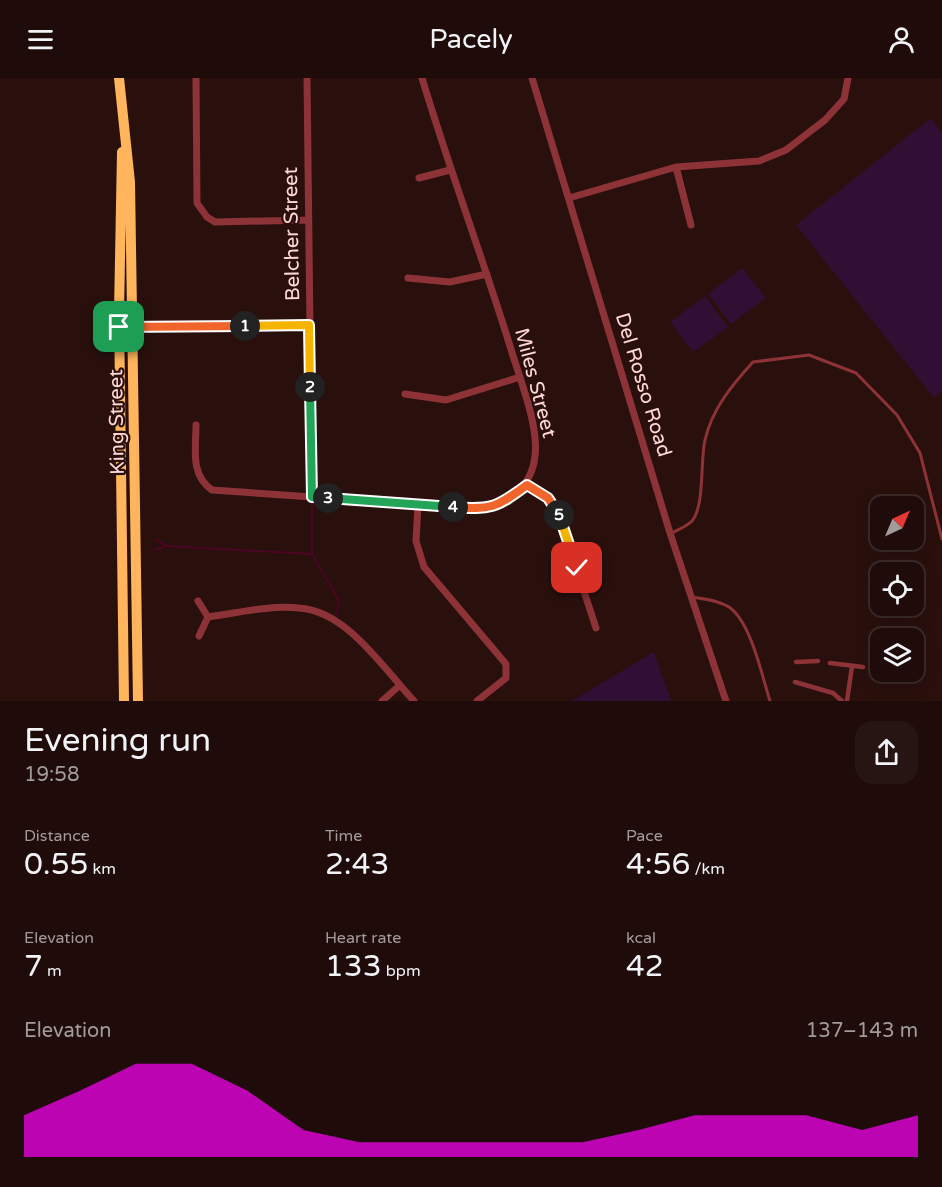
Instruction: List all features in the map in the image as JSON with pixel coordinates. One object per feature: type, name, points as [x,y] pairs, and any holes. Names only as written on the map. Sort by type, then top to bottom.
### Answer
[{"type":"main road","name":"King Street","points":[[118,78],[129,173],[134,327],[138,701]]},
{"type":"main road","name":"King Street","points":[[124,143],[119,327],[124,701]]},
{"type":"street","points":[[196,78],[197,203],[201,211],[215,222],[308,220]]},
{"type":"street","name":"Belcher Street","points":[[307,78],[312,497]]},
{"type":"street","name":"Miles Street","points":[[422,78],[450,170],[520,377],[536,442],[535,459],[527,485]]},
{"type":"street","name":"Del Rosso Road","points":[[532,78],[670,534],[726,701]]},
{"type":"street","points":[[569,198],[676,167],[759,161],[786,150],[825,120],[844,99],[848,78]]},
{"type":"street","points":[[676,167],[691,225]]},
{"type":"street","points":[[419,178],[450,170]]},
{"type":"street","points":[[408,278],[450,282],[487,274]]},
{"type":"street","points":[[119,327],[309,325]]},
{"type":"street","points":[[405,394],[446,400],[520,377]]},
{"type":"street","points":[[196,424],[196,475],[212,490],[486,509],[504,502],[527,485],[548,498],[557,509],[597,628]]},
{"type":"street","points":[[418,505],[416,541],[420,560],[429,574],[506,664],[506,678],[477,701]]},
{"type":"street","points":[[198,601],[208,617]]},
{"type":"street","points":[[208,617],[283,607],[325,613],[349,630],[414,701]]},
{"type":"street","points":[[200,636],[208,617]]},
{"type":"street","points":[[796,662],[818,661]]},
{"type":"street","points":[[830,663],[863,667]]},
{"type":"street","points":[[847,701],[852,666]]},
{"type":"street","points":[[795,682],[833,693],[842,701]]},
{"type":"street","points":[[382,701],[399,686]]},
{"type":"lane","points":[[670,534],[692,521],[698,507],[705,440],[718,405],[753,362],[809,355],[856,373],[897,415],[920,453],[942,539]]},
{"type":"lane","points":[[691,597],[717,602],[737,615],[749,637],[771,701]]},
{"type":"shaded area","points":[[931,118],[942,133],[942,391],[934,398],[796,225]]},
{"type":"shaded area","points":[[742,268],[766,298],[731,324],[708,294]]},
{"type":"shaded area","points":[[705,296],[728,327],[693,352],[670,322]]},
{"type":"shaded area","points":[[654,652],[671,701],[571,701],[575,699]]},
{"type":"waterway","points":[[312,498],[312,554],[339,601],[335,618]]},
{"type":"waterway","points":[[156,540],[167,546]]},
{"type":"waterway","points":[[155,550],[167,546],[312,554]]},
{"type":"route","points":[[119,327],[309,325],[312,497],[486,509],[504,502],[527,485],[548,498],[557,509],[577,568]]}]
